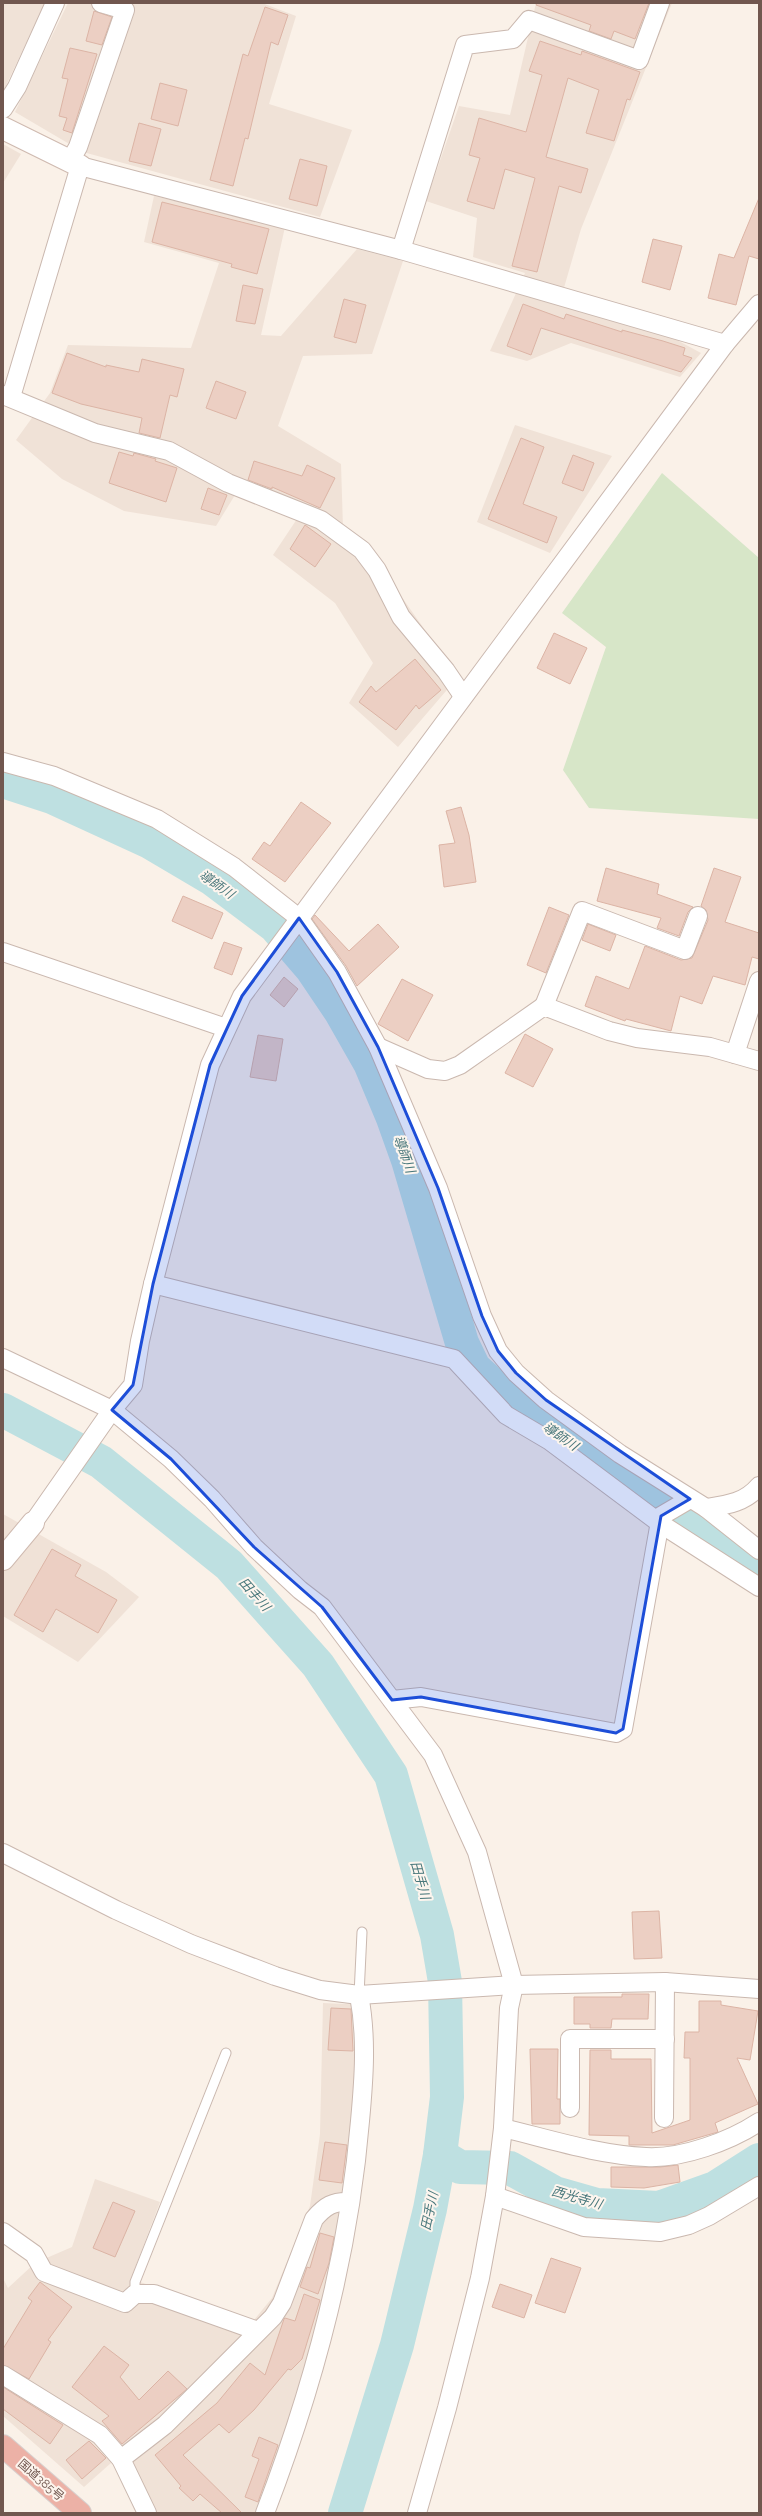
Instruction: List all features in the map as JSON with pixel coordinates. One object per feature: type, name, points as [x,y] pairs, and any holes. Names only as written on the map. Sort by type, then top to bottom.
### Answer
[{"type":"highway","name":"国道385号","points":[[3,2446],[80,2513]]},
{"type":"street","points":[[3,110],[17,87],[55,3]]},
{"type":"street","points":[[101,3],[125,10],[78,147],[75,163],[7,396],[95,433],[169,450],[228,483],[321,520],[362,550],[377,570],[402,617],[446,671],[463,696]]},
{"type":"street","points":[[401,250],[466,45],[513,39],[530,20],[639,60],[660,3]]},
{"type":"street","points":[[3,128],[75,163],[401,250],[725,344]]},
{"type":"street","points":[[3,1559],[33,1523],[112,1410],[133,1385],[140,1341],[153,1284],[210,1065],[242,996],[273,951],[725,344],[759,304]]},
{"type":"street","points":[[3,762],[54,776],[157,819],[234,867],[299,918],[337,972],[378,1047],[438,1188],[482,1316],[498,1351],[516,1373],[546,1400],[620,1454],[706,1508],[759,1550]]},
{"type":"street","points":[[378,1047],[428,1069],[445,1071],[460,1065],[544,1006],[582,911],[685,950],[698,916]]},
{"type":"street","points":[[3,952],[226,1028]]},
{"type":"street","points":[[735,1054],[759,981]]},
{"type":"street","points":[[544,1006],[609,1031],[637,1038],[710,1047],[759,1061]]},
{"type":"street","points":[[153,1284],[454,1359],[506,1415],[550,1441],[759,1587]]},
{"type":"street","points":[[3,1358],[112,1410],[171,1459],[212,1499],[254,1547],[300,1590],[322,1607],[433,1755],[476,1852],[507,1985],[508,2008],[502,2128],[494,2196],[480,2278],[448,2408],[417,2513]]},
{"type":"street","points":[[706,1508],[732,1505],[744,1499],[759,1486]]},
{"type":"street","points":[[392,1700],[421,1697],[616,1733],[623,1729],[661,1520],[690,1499]]},
{"type":"street","points":[[3,1853],[116,1910],[216,1954],[320,1990],[364,1994],[507,1985],[665,1982],[759,1988]]},
{"type":"street","points":[[664,2118],[665,1982]]},
{"type":"street","points":[[265,2513],[301,2409],[324,2331],[350,2202],[356,2166],[364,2072],[364,1994]]},
{"type":"street","points":[[570,2108],[570,2038],[664,2039]]},
{"type":"street","points":[[502,2128],[579,2147],[647,2157],[684,2154],[746,2131],[759,2122]]},
{"type":"street","points":[[494,2196],[584,2227],[660,2232],[689,2225],[710,2216],[759,2186]]},
{"type":"street","points":[[121,2459],[176,2414],[273,2317],[282,2303],[314,2219],[324,2208],[336,2201],[350,2202]]},
{"type":"street","points":[[3,2232],[34,2254],[44,2272],[125,2303],[135,2294],[154,2294],[258,2331]]},
{"type":"street","points":[[3,2375],[100,2435],[121,2459],[147,2513]]},
{"type":"lane","points":[[362,1932],[364,1994]]},
{"type":"lane","points":[[135,2294],[135,2282],[226,2053]]},
{"type":"highlighted area","points":[[299,918],[337,972],[378,1047],[438,1188],[482,1316],[498,1351],[516,1373],[546,1400],[690,1499],[661,1516],[623,1729],[616,1733],[421,1697],[392,1700],[322,1607],[254,1547],[171,1459],[112,1410],[133,1385],[153,1284],[210,1065],[242,996]]},
{"type":"shaded area","points":[[3,3],[45,3],[3,92]]},
{"type":"shaded area","points":[[68,3],[262,3],[296,16],[269,104],[352,130],[320,217],[83,152],[15,112]]},
{"type":"shaded area","points":[[536,3],[672,3],[581,229],[559,305],[675,339],[701,353],[680,377],[571,343],[527,361],[490,351],[525,273],[473,257],[477,218],[426,201],[459,106],[510,115]]},
{"type":"shaded area","points":[[3,144],[21,154],[3,183]]},
{"type":"shaded area","points":[[154,196],[285,227],[261,335],[281,336],[357,249],[403,261],[372,354],[303,356],[278,426],[341,464],[343,528],[370,552],[458,677],[398,747],[349,703],[373,663],[335,603],[273,555],[297,519],[235,495],[216,526],[124,511],[62,479],[16,440],[50,393],[68,345],[191,348],[219,263],[144,242]]},
{"type":"shaded area","points":[[515,425],[612,456],[550,553],[477,522]]},
{"type":"shaded area","points":[[3,1514],[106,1572],[139,1597],[78,1662],[3,1616]]},
{"type":"shaded area","points":[[323,2003],[367,2005],[363,2169],[271,2513],[156,2513],[152,2502],[131,2472],[111,2463],[84,2487],[3,2416],[3,2278],[8,2288],[35,2263],[72,2247],[95,2179],[160,2202],[132,2276],[140,2282],[254,2320],[272,2298],[310,2206],[320,2134]]},
{"type":"green space","points":[[662,473],[759,558],[759,819],[589,808],[563,770],[606,647],[562,613]]},
{"type":"building","points":[[537,3],[649,3],[635,39],[614,31],[611,39],[589,31],[591,25],[536,5]]},
{"type":"building","points":[[265,7],[288,15],[278,45],[271,42],[248,139],[245,138],[233,186],[210,180],[243,54],[248,56]]},
{"type":"building","points":[[94,11],[112,17],[102,45],[86,41]]},
{"type":"building","points":[[540,41],[581,55],[582,51],[640,72],[630,100],[627,99],[614,141],[586,133],[599,90],[568,78],[546,157],[588,169],[581,193],[559,186],[537,272],[512,266],[535,178],[505,169],[494,209],[467,201],[480,158],[469,155],[479,118],[526,132],[542,75],[529,71]]},
{"type":"building","points":[[70,48],[97,54],[72,133],[63,130],[67,118],[59,116],[68,79],[62,78]]},
{"type":"building","points":[[160,83],[187,90],[178,126],[151,119]]},
{"type":"building","points":[[139,123],[161,129],[151,166],[129,161]]},
{"type":"building","points":[[300,159],[327,166],[317,206],[289,199]]},
{"type":"building","points":[[759,198],[759,259],[749,256],[736,305],[708,298],[719,254],[734,258]]},
{"type":"building","points":[[162,202],[269,229],[257,274],[231,267],[232,264],[152,242]]},
{"type":"building","points":[[653,239],[682,246],[670,290],[642,282]]},
{"type":"building","points":[[243,285],[263,289],[255,324],[236,321]]},
{"type":"building","points":[[344,299],[366,305],[356,343],[334,337]]},
{"type":"building","points":[[523,304],[564,319],[566,314],[622,332],[622,330],[685,348],[683,355],[692,358],[681,372],[541,328],[531,355],[507,346]]},
{"type":"building","points":[[67,353],[106,367],[106,365],[139,372],[142,359],[184,369],[177,397],[170,395],[160,438],[139,433],[142,418],[81,404],[52,393]]},
{"type":"building","points":[[216,381],[246,392],[236,419],[206,408]]},
{"type":"building","points":[[521,438],[544,447],[523,504],[557,517],[547,543],[488,519]]},
{"type":"building","points":[[119,452],[133,456],[134,453],[156,459],[155,461],[177,468],[166,502],[109,483]]},
{"type":"building","points":[[573,455],[594,463],[583,491],[562,483]]},
{"type":"building","points":[[254,461],[302,476],[307,465],[335,478],[320,508],[272,487],[272,489],[248,480]]},
{"type":"building","points":[[208,488],[227,495],[219,515],[201,509]]},
{"type":"building","points":[[305,525],[331,544],[315,567],[290,549]]},
{"type":"building","points":[[554,633],[587,648],[570,684],[537,668]]},
{"type":"building","points":[[415,659],[441,690],[419,709],[416,705],[396,730],[359,702],[371,686],[376,692]]},
{"type":"building","points":[[301,802],[331,823],[285,882],[252,859],[264,842],[270,846]]},
{"type":"building","points":[[461,807],[469,835],[476,882],[444,887],[439,845],[455,843],[446,811]]},
{"type":"building","points":[[606,868],[659,884],[657,894],[693,907],[688,912],[679,936],[657,928],[661,918],[597,901]]},
{"type":"building","points":[[714,868],[741,877],[725,922],[759,933],[759,959],[752,957],[745,985],[713,976],[702,1004],[680,996],[671,1031],[626,1019],[625,1021],[585,1006],[596,976],[629,989],[645,946],[681,960],[692,958],[708,920],[706,910],[701,906]]},
{"type":"building","points":[[183,896],[223,913],[212,939],[172,921]]},
{"type":"building","points":[[549,907],[569,915],[546,973],[527,965]]},
{"type":"building","points":[[315,915],[349,951],[378,924],[399,947],[357,986],[346,966],[312,919]]},
{"type":"building","points":[[588,924],[616,935],[610,951],[582,940]]},
{"type":"building","points":[[224,942],[242,948],[232,975],[214,968]]},
{"type":"building","points":[[284,977],[298,989],[284,1007],[270,995]]},
{"type":"building","points":[[402,979],[433,995],[408,1041],[378,1024]]},
{"type":"building","points":[[525,1034],[553,1049],[533,1087],[505,1073]]},
{"type":"building","points":[[258,1035],[283,1039],[276,1081],[250,1077]]},
{"type":"building","points":[[52,1549],[81,1565],[75,1576],[117,1600],[98,1633],[56,1609],[43,1632],[14,1615]]},
{"type":"building","points":[[659,1911],[662,1958],[634,1959],[632,1912]]},
{"type":"building","points":[[622,1994],[649,1994],[648,2019],[612,2019],[611,2028],[590,2028],[590,2024],[574,2024],[574,1997],[622,1997]]},
{"type":"building","points":[[699,2001],[721,2001],[721,2005],[758,2011],[750,2060],[737,2058],[758,2104],[715,2123],[718,2132],[673,2145],[629,2145],[629,2136],[589,2135],[590,2050],[611,2050],[611,2059],[651,2059],[652,2133],[690,2120],[690,2058],[684,2058],[685,2032],[699,2032]]},
{"type":"building","points":[[331,2008],[351,2009],[353,2051],[328,2050]]},
{"type":"building","points":[[530,2049],[558,2049],[557,2099],[560,2099],[560,2124],[532,2124]]},
{"type":"building","points":[[325,2142],[347,2145],[342,2183],[319,2180]]},
{"type":"building","points":[[678,2165],[680,2182],[644,2188],[611,2187],[611,2167],[660,2167]]},
{"type":"building","points":[[113,2202],[135,2211],[115,2257],[93,2248]]},
{"type":"building","points":[[320,2233],[334,2237],[329,2263],[318,2294],[300,2287],[307,2267],[310,2268]]},
{"type":"building","points":[[551,2258],[581,2268],[565,2313],[535,2303]]},
{"type":"building","points":[[40,2282],[72,2307],[48,2340],[51,2342],[29,2379],[3,2365],[3,2349],[32,2301],[28,2298]]},
{"type":"building","points":[[500,2284],[532,2295],[524,2318],[492,2307]]},
{"type":"building","points":[[304,2294],[320,2300],[302,2359],[291,2370],[288,2369],[254,2410],[229,2433],[219,2424],[183,2455],[242,2513],[222,2513],[200,2494],[193,2501],[179,2488],[181,2486],[155,2455],[217,2403],[250,2363],[265,2375],[284,2319],[295,2321]]},
{"type":"building","points":[[104,2346],[129,2365],[120,2377],[139,2400],[168,2371],[187,2389],[122,2444],[102,2421],[109,2416],[72,2387]]},
{"type":"building","points":[[3,2387],[63,2425],[50,2444],[3,2409]]},
{"type":"building","points":[[259,2437],[278,2445],[258,2502],[245,2497],[259,2459],[252,2456]]},
{"type":"building","points":[[89,2441],[106,2458],[82,2479],[66,2460]]},
{"type":"waterway","name":"導師川","points":[[3,781],[52,797],[150,842],[211,878],[275,926],[312,969],[341,1012],[370,1063],[393,1118],[408,1160],[462,1343],[474,1368],[515,1405],[629,1481],[683,1521],[728,1547],[759,1568]]},
{"type":"waterway","name":"田手川","points":[[3,1410],[101,1462],[229,1565],[318,1665],[391,1775],[437,1935],[445,1982],[447,2097],[440,2155],[430,2209],[397,2345],[345,2513]]},
{"type":"waterway","name":"西光寺川","points":[[440,2155],[460,2167],[510,2168],[555,2193],[597,2205],[659,2208],[715,2188],[759,2160]]}]
